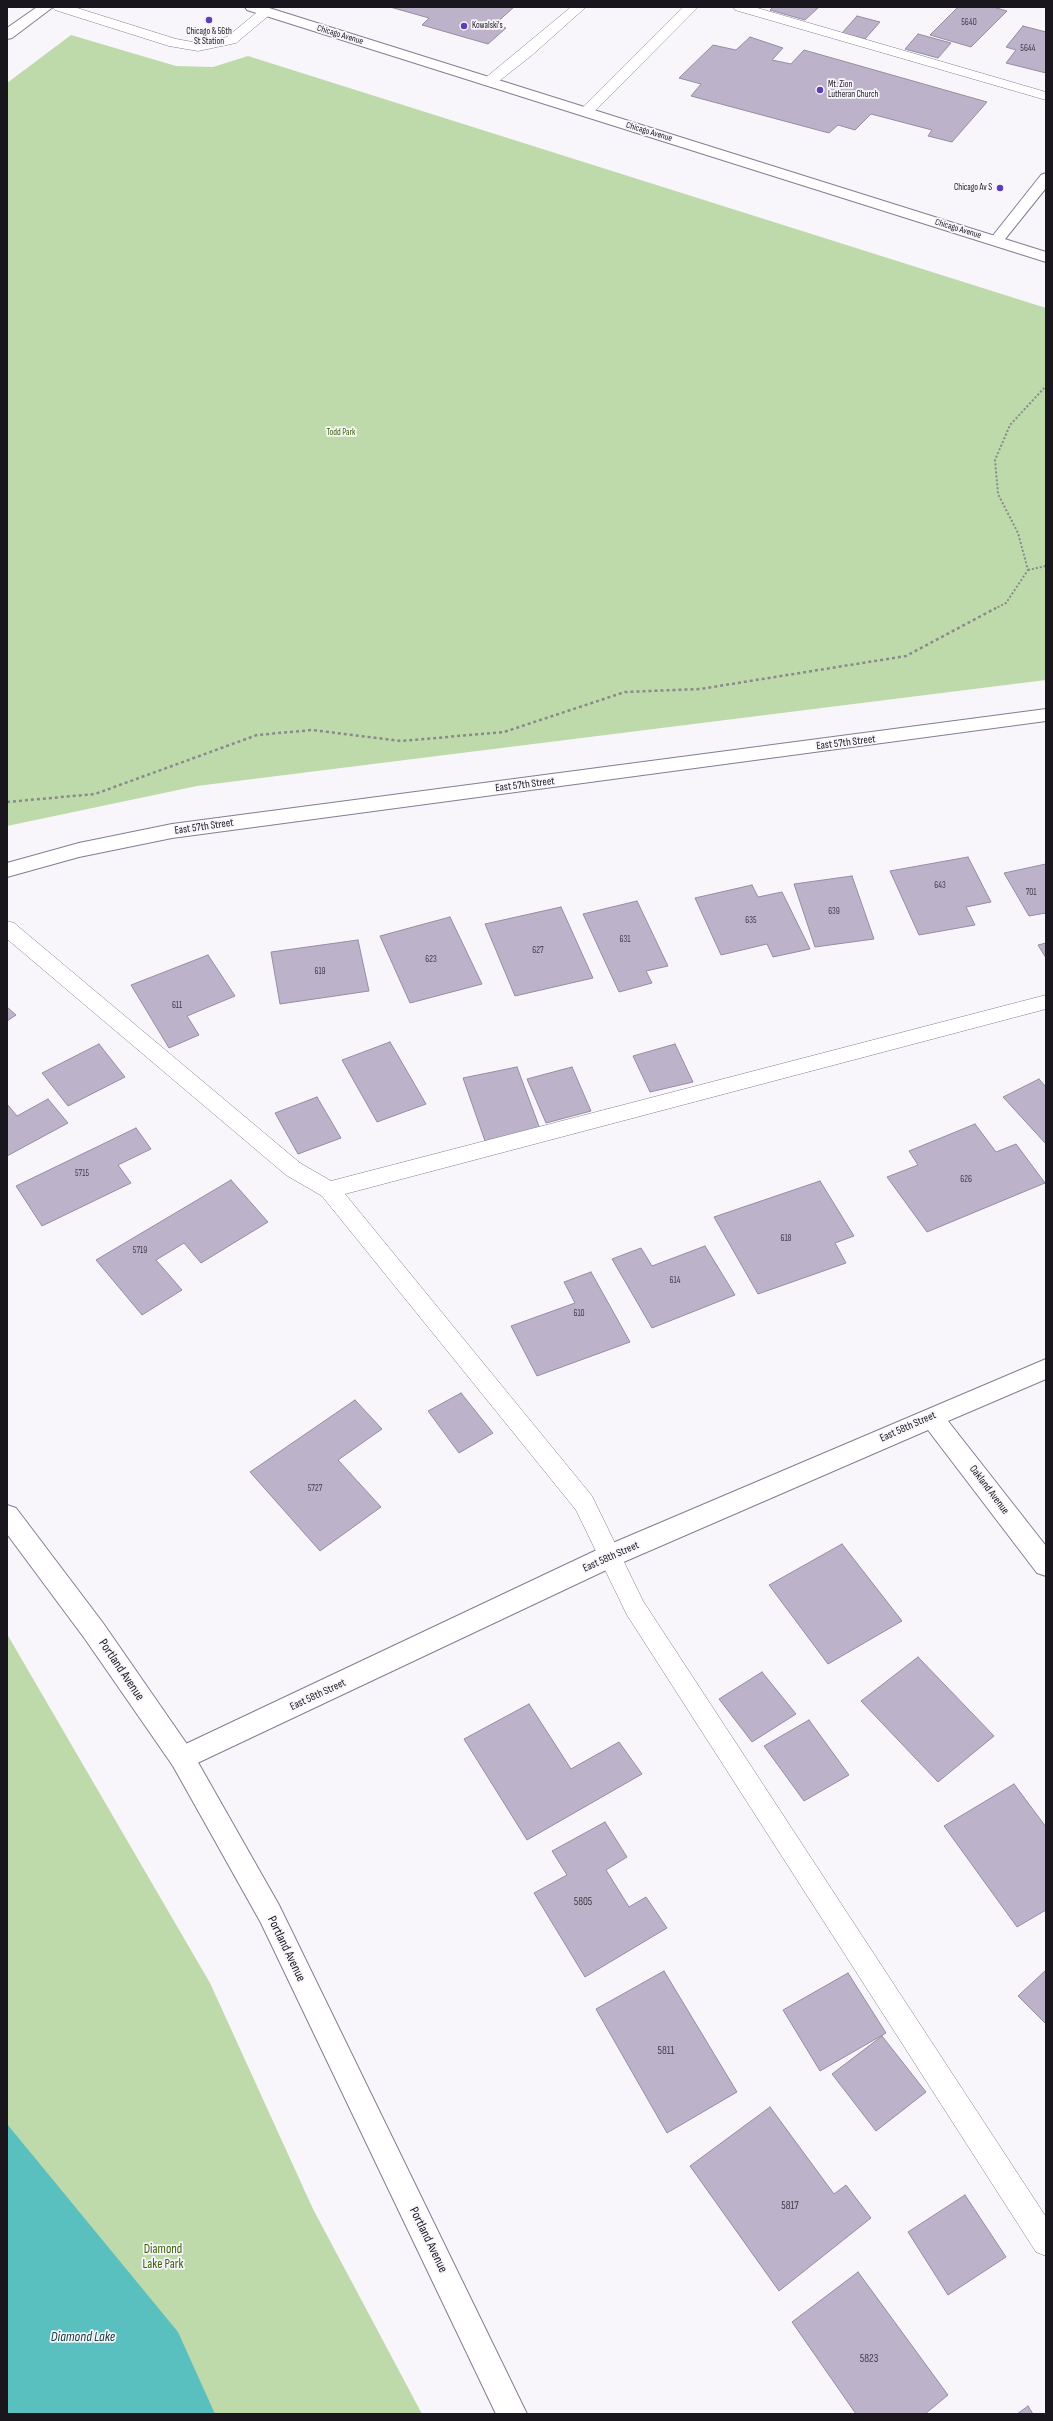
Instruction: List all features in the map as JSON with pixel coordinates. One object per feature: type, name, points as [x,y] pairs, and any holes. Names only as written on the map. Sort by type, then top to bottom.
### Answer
[{"type":"street","points":[[7,35],[46,7]]},
{"type":"street","name":"Chicago Avenue","points":[[252,7],[1046,257]]},
{"type":"street","points":[[996,241],[1046,178]]},
{"type":"street","name":"East 57th Street","points":[[7,870],[79,850],[172,831],[1046,715]]},
{"type":"street","name":"East 58th Street","points":[[182,1758],[610,1556],[931,1417],[1046,1369]]},
{"type":"street","name":"Oakland Avenue","points":[[931,1417],[1046,1565]]},
{"type":"street","name":"Portland Avenue","points":[[7,1515],[94,1630],[182,1758],[270,1914],[512,2414]]},
{"type":"lane","points":[[60,7],[174,43],[198,47],[231,40],[266,12]]},
{"type":"lane","points":[[489,82],[526,53],[579,7]]},
{"type":"lane","points":[[586,112],[691,7]]},
{"type":"lane","points":[[740,7],[1046,96]]},
{"type":"lane","points":[[7,928],[293,1169],[329,1190],[584,1504],[635,1608],[1046,2242]]},
{"type":"lane","points":[[329,1190],[1046,1002]]},
{"type":"path","points":[[1028,570],[1018,533],[998,494],[995,460],[1010,425],[1046,386]]},
{"type":"path","points":[[7,802],[94,794],[257,735],[312,730],[401,741],[504,732],[626,692],[700,688],[906,656],[1006,603],[1028,570],[1046,566]]},
{"type":"green space","name":"Todd Park","points":[[71,35],[176,66],[213,67],[248,56],[1046,308],[1046,680],[197,786],[7,826],[7,83]]},
{"type":"green space","name":"Diamond Lake Park","points":[[7,1634],[210,1983],[313,2209],[422,2414],[7,2414]]},
{"type":"water","name":"Diamond Lake","points":[[7,2124],[178,2332],[215,2414],[7,2414]]},
{"type":"building","name":"Kowalski's","points":[[390,7],[514,7],[494,25],[506,28],[488,44],[422,25],[429,18]]},
{"type":"building","points":[[773,7],[818,8],[805,20],[770,10]]},
{"type":"building","points":[[958,7],[993,7],[1007,11],[971,47],[930,35]]},
{"type":"building","points":[[857,16],[880,22],[865,39],[842,33]]},
{"type":"building","points":[[1023,26],[1046,32],[1046,73],[1006,63],[1016,50],[1006,47]]},
{"type":"building","points":[[918,34],[951,43],[938,58],[905,49]]},
{"type":"building","name":"Mt. Zion Lutheran Church","points":[[750,37],[783,48],[772,60],[791,64],[804,50],[987,102],[952,142],[928,136],[932,130],[871,114],[855,130],[838,125],[829,133],[691,96],[701,84],[679,78],[713,45],[736,50]]},
{"type":"building","points":[[968,857],[991,902],[966,907],[975,925],[919,935],[890,871]]},
{"type":"building","points":[[1046,864],[1046,913],[1029,916],[1004,873]]},
{"type":"building","points":[[852,876],[874,939],[815,947],[794,884]]},
{"type":"building","points":[[752,885],[758,897],[782,892],[810,949],[773,957],[767,944],[721,955],[695,898]]},
{"type":"building","points":[[637,901],[668,966],[646,971],[652,983],[619,992],[583,914]]},
{"type":"building","points":[[561,907],[593,978],[515,996],[485,924]]},
{"type":"building","points":[[450,917],[482,984],[410,1003],[380,936]]},
{"type":"building","points":[[358,940],[369,991],[280,1004],[271,952]]},
{"type":"building","points":[[1046,943],[1046,958],[1038,945]]},
{"type":"building","points":[[208,955],[235,996],[187,1016],[199,1035],[169,1048],[131,985]]},
{"type":"building","points":[[7,1007],[16,1015],[7,1021]]},
{"type":"building","points":[[390,1042],[426,1104],[377,1122],[342,1060]]},
{"type":"building","points":[[99,1044],[125,1077],[68,1106],[42,1073]]},
{"type":"building","points":[[675,1044],[693,1082],[650,1092],[633,1056]]},
{"type":"building","points":[[517,1067],[540,1129],[485,1141],[463,1078]]},
{"type":"building","points":[[572,1067],[591,1111],[546,1123],[527,1079]]},
{"type":"building","points":[[1039,1079],[1046,1087],[1046,1144],[1003,1097]]},
{"type":"building","points":[[317,1097],[341,1138],[298,1154],[275,1113]]},
{"type":"building","points":[[48,1099],[68,1123],[7,1156],[7,1104],[17,1116]]},
{"type":"building","points":[[975,1124],[996,1152],[1016,1144],[1045,1183],[927,1232],[887,1177],[918,1165],[909,1151]]},
{"type":"building","points":[[136,1128],[151,1149],[118,1165],[131,1183],[42,1226],[16,1186]]},
{"type":"building","points":[[231,1180],[268,1222],[201,1263],[184,1243],[156,1260],[182,1290],[142,1315],[96,1260]]},
{"type":"building","points":[[820,1181],[854,1236],[835,1243],[846,1263],[758,1294],[714,1217]]},
{"type":"building","points":[[705,1246],[735,1295],[652,1328],[612,1259],[641,1248],[652,1266]]},
{"type":"building","points":[[591,1272],[630,1342],[537,1376],[511,1326],[575,1303],[564,1282]]},
{"type":"building","points":[[461,1393],[493,1433],[459,1453],[428,1411]]},
{"type":"building","points":[[355,1400],[382,1429],[338,1460],[381,1507],[320,1551],[250,1472]]},
{"type":"building","points":[[842,1544],[902,1621],[828,1664],[769,1585]]},
{"type":"building","points":[[918,1657],[994,1736],[938,1782],[861,1701]]},
{"type":"building","points":[[762,1672],[796,1714],[752,1742],[719,1699]]},
{"type":"building","points":[[529,1704],[571,1769],[619,1742],[642,1774],[527,1840],[464,1739]]},
{"type":"building","points":[[809,1720],[849,1775],[804,1801],[764,1746]]},
{"type":"building","points":[[1014,1784],[1046,1827],[1046,1910],[1017,1927],[944,1826]]},
{"type":"building","points":[[605,1822],[627,1857],[606,1870],[629,1907],[646,1897],[667,1928],[585,1977],[534,1893],[567,1875],[552,1851]]},
{"type":"building","points":[[1046,1970],[1046,2024],[1018,1996]]},
{"type":"building","points":[[664,1971],[737,2092],[667,2133],[596,2009]]},
{"type":"building","points":[[848,1973],[886,2033],[820,2071],[783,2010]]},
{"type":"building","points":[[882,2036],[926,2092],[876,2131],[832,2074]]},
{"type":"building","points":[[770,2107],[834,2194],[846,2185],[871,2218],[779,2291],[690,2166]]},
{"type":"building","points":[[965,2195],[1006,2257],[948,2295],[908,2232]]},
{"type":"building","points":[[858,2272],[948,2395],[925,2414],[856,2414],[792,2322]]},
{"type":"building","points":[[1028,2406],[1033,2414],[1017,2414]]},
{"type":"place","name":"Chicago & 56th St Station","points":[[209,20]]},
{"type":"place","name":"Kowalski's","points":[[464,26]]},
{"type":"place","name":"Mt. Zion Lutheran Church","points":[[820,90]]},
{"type":"place","name":"Chicago Av S","points":[[1000,188]]}]
